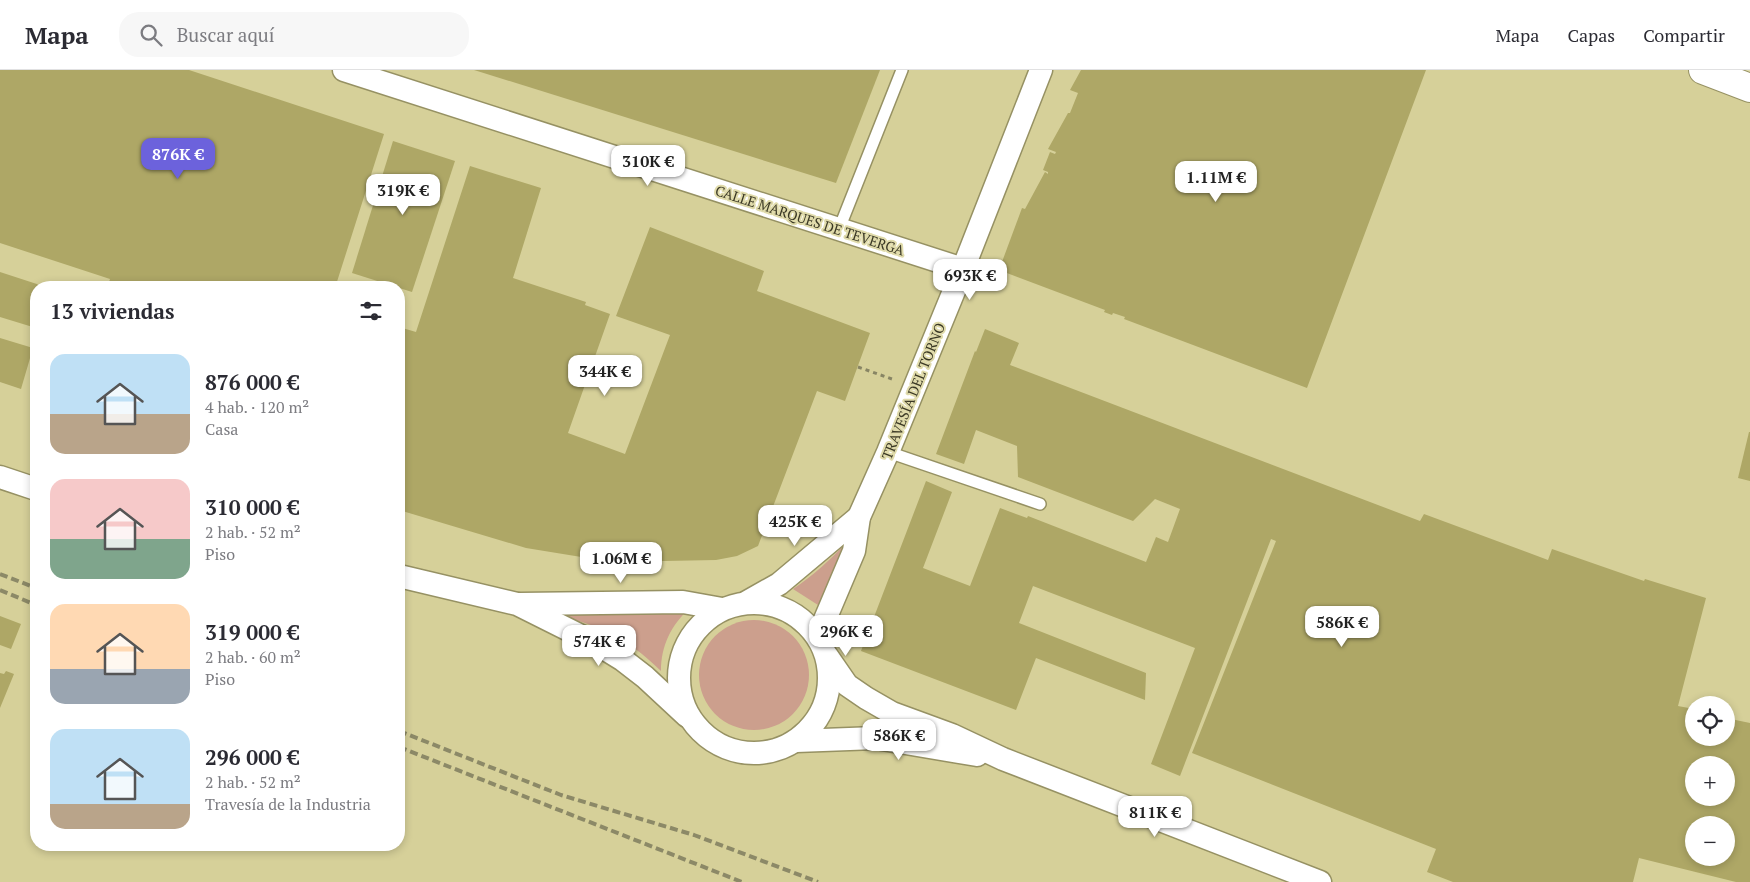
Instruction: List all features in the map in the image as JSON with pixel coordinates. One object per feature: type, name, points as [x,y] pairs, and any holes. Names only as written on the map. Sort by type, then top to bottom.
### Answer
[{"type":"highway","points":[[1703,70],[1750,88]]},
{"type":"street","name":"CALLE MARQUES DE TEVERGA","points":[[344,70],[963,269]]},
{"type":"street","name":"TRAVESÍA DEL TORNO","points":[[818,636],[854,551],[859,517],[888,452],[963,269],[1041,70]]},
{"type":"street","points":[[0,477],[30,487]]},
{"type":"street","name":"TRAVESÍA DEL TORNO","points":[[747,602],[780,584],[859,517]]},
{"type":"street","points":[[405,577],[517,604],[597,644],[645,677],[690,718],[706,736],[726,748],[750,753],[774,751],[796,741],[814,725],[826,704],[830,680],[828,656]]},
{"type":"street","points":[[517,604],[683,602],[722,609]]},
{"type":"street","points":[[690,718],[680,694],[679,669],[686,644],[701,624],[722,609],[747,602],[773,604],[797,614],[818,636],[828,656],[847,685],[892,712],[952,735],[1003,759],[1320,882]]},
{"type":"street","points":[[796,741],[876,738],[1003,759]]},
{"type":"lane","points":[[839,229],[902,70]]},
{"type":"lane","points":[[888,452],[1040,504]]},
{"type":"path","points":[[858,366],[914,388]]},
{"type":"shaded area","points":[[0,70],[1729,70],[1750,78],[1750,882],[0,882]]},
{"type":"shaded area","points":[[847,542],[824,614],[818,605],[793,589],[822,567]]},
{"type":"shaded area","points":[[690,608],[677,622],[668,636],[661,662],[661,671],[634,648],[612,634],[589,624],[545,610]]},
{"type":"shaded area","points":[[754,620],[775,624],[793,636],[805,654],[809,675],[805,696],[793,714],[775,726],[754,730],[733,726],[715,714],[703,696],[699,675],[703,654],[715,636],[733,624]]},
{"type":"building","points":[[0,70],[189,70],[384,134],[337,281],[109,281],[110,279],[0,243]]},
{"type":"building","points":[[474,70],[880,70],[836,183]]},
{"type":"building","points":[[1081,70],[1426,70],[1307,388],[1124,319],[1125,317],[1104,312],[1105,310],[999,270],[1022,208],[1025,209],[1045,172],[1048,174],[1048,172],[1043,170],[1050,152],[1055,154],[1056,152],[1048,149],[1068,113],[1070,113],[1078,93],[1070,90]]},
{"type":"building","points":[[393,141],[455,161],[412,292],[405,290],[405,281],[377,281],[352,273]]},
{"type":"building","points":[[470,166],[541,188],[513,278],[586,302],[585,305],[610,314],[568,433],[625,454],[670,335],[616,316],[650,227],[764,271],[757,291],[870,333],[845,401],[817,391],[758,546],[737,556],[716,560],[612,562],[526,548],[405,512],[405,329],[416,332]]},
{"type":"building","points":[[0,272],[30,282],[30,326],[0,317]]},
{"type":"building","points":[[985,329],[1019,343],[1010,365],[1420,521],[1424,514],[1548,560],[1552,549],[1644,581],[1645,579],[1706,598],[1678,706],[1685,707],[1685,746],[1735,746],[1735,720],[1750,723],[1750,882],[1736,882],[1639,858],[1633,882],[1453,882],[1427,872],[1436,849],[1192,753],[1276,541],[1271,539],[1180,776],[1151,764],[1195,648],[1033,586],[1019,623],[1146,673],[1145,700],[1036,658],[1016,710],[861,651],[926,481],[952,492],[923,568],[970,586],[1000,508],[1027,518],[1028,516],[1146,562],[1156,537],[1168,542],[1180,509],[1155,499],[1133,521],[1018,477],[1017,446],[976,430],[964,464],[936,454]]},
{"type":"building","points":[[0,338],[30,347],[30,358],[21,389],[0,382]]},
{"type":"building","points":[[1750,432],[1750,481],[1738,478]]},
{"type":"building","points":[[0,616],[21,624],[11,649],[0,645]]},
{"type":"building","points":[[6,671],[14,674],[0,708],[0,673],[4,674]]},
{"type":"railway","points":[[0,574],[30,586]]},
{"type":"railway","points":[[0,590],[30,602]]},
{"type":"railway","points":[[405,733],[561,795],[694,835],[818,882]]},
{"type":"railway","points":[[405,749],[742,882]]}]
